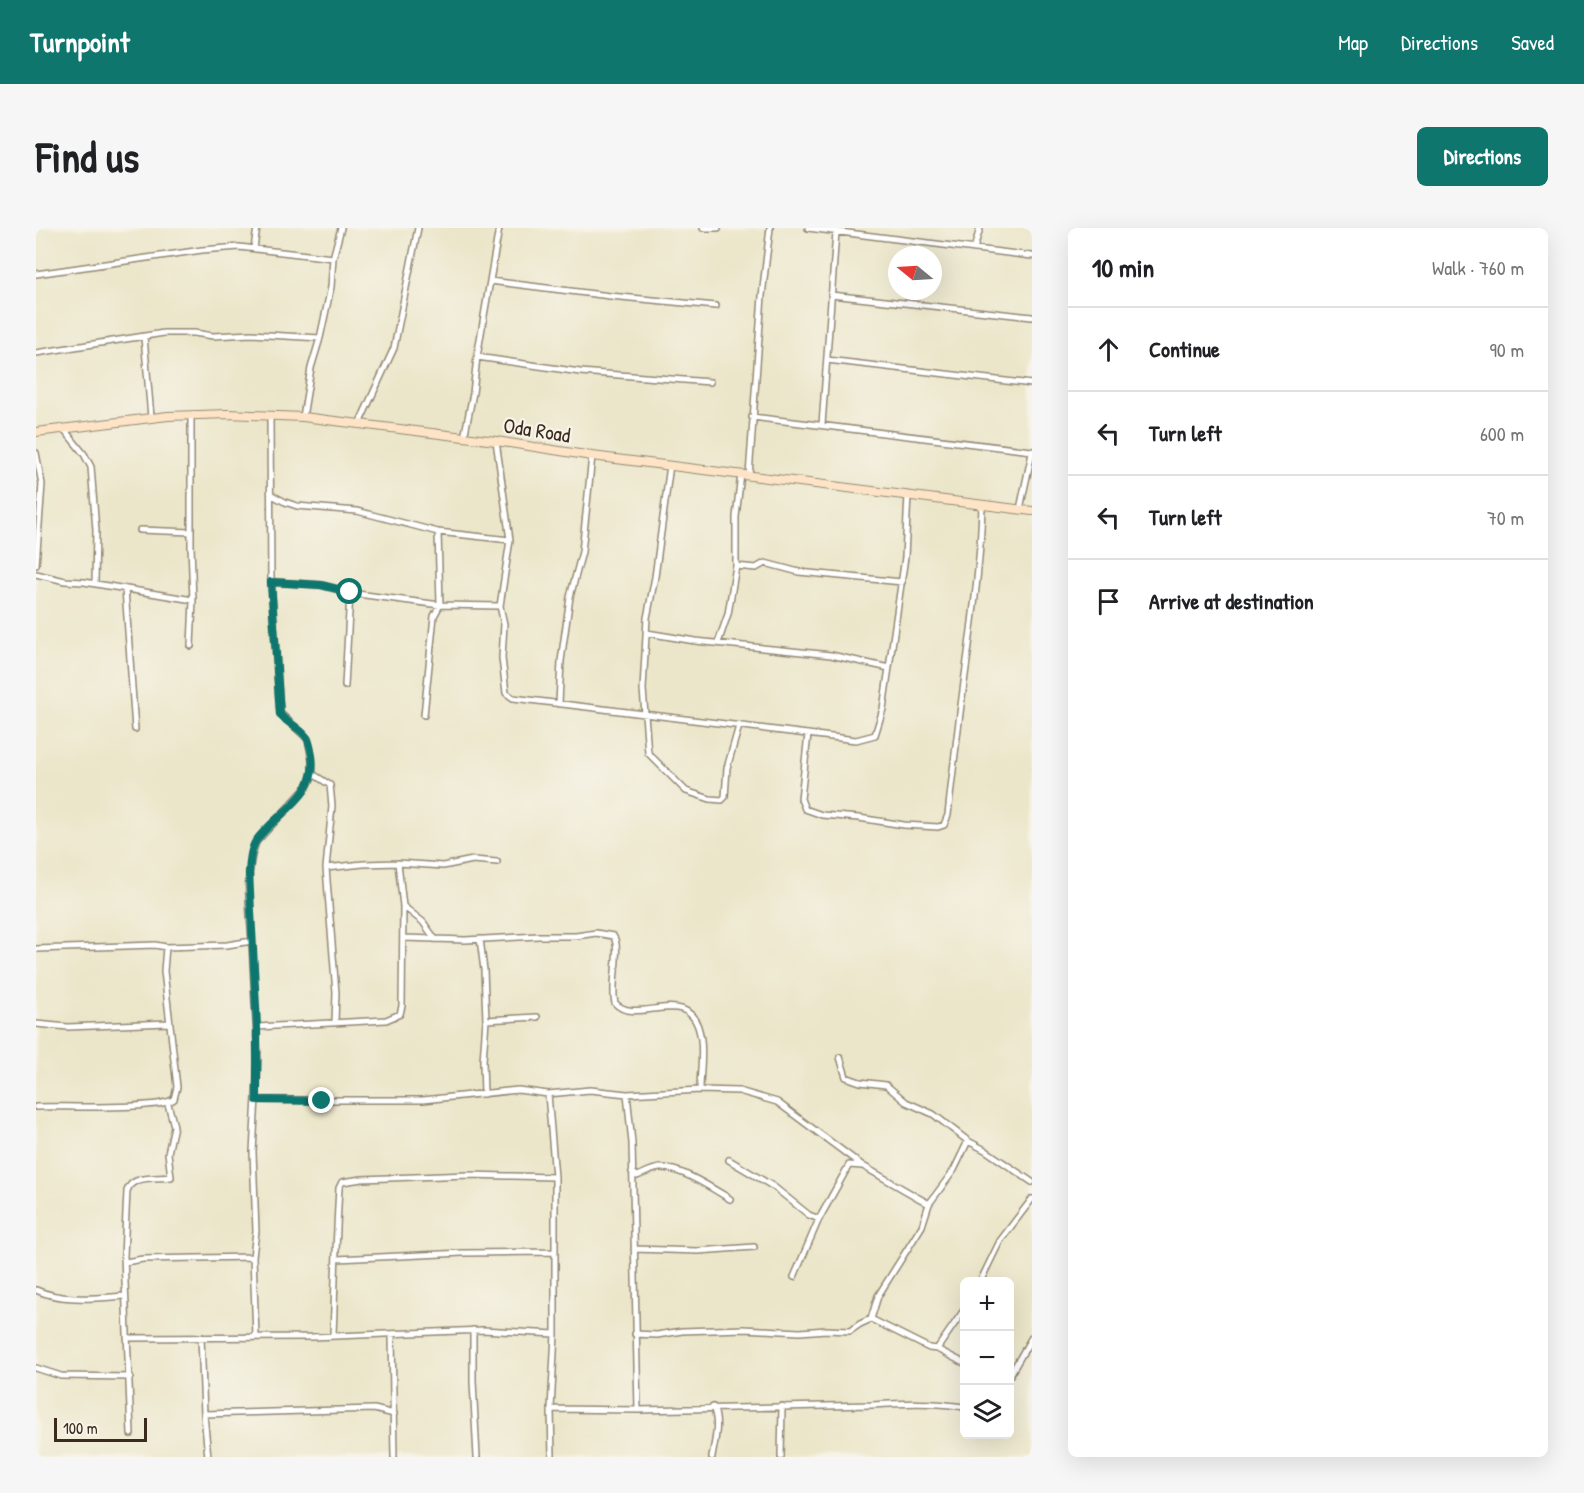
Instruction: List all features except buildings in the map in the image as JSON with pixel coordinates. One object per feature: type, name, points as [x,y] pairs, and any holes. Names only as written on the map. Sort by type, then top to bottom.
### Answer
[{"type":"street","points":[[254,248],[257,228]]},
{"type":"street","points":[[303,417],[311,368],[331,287],[333,258],[341,228]]},
{"type":"street","points":[[359,424],[394,348],[418,228]]},
{"type":"street","points":[[464,438],[499,228]]},
{"type":"street","points":[[703,228],[718,228]]},
{"type":"street","points":[[718,643],[728,614],[736,567],[736,517],[745,474],[752,417],[770,228]]},
{"type":"street","points":[[808,228],[1032,256]]},
{"type":"street","points":[[974,249],[980,228]]},
{"type":"street","points":[[822,425],[836,232]]},
{"type":"street","points":[[36,274],[202,250],[239,247],[333,258]]},
{"type":"street","points":[[490,281],[716,306]]},
{"type":"street","points":[[831,295],[1032,317]]},
{"type":"street","points":[[36,353],[165,333],[320,338]]},
{"type":"street","points":[[144,337],[151,417]]},
{"type":"street","points":[[477,357],[580,372],[710,382]]},
{"type":"street","points":[[827,360],[1032,384]]},
{"type":"street","points":[[191,415],[193,600],[191,646]]},
{"type":"street","name":"Oda Road","points":[[36,432],[151,417],[191,415],[303,417],[1032,511]]},
{"type":"street","points":[[256,1336],[253,1152],[257,1100],[257,1027],[250,897],[251,853],[256,842],[307,787],[313,774],[308,739],[280,714],[271,582],[270,415]]},
{"type":"street","points":[[752,417],[1032,452],[1020,509]]},
{"type":"street","points":[[63,428],[84,454],[91,467],[96,530],[95,584]]},
{"type":"street","points":[[495,441],[510,540],[500,606],[504,624],[502,658],[506,693],[513,698],[646,716],[691,718],[856,740],[875,735],[883,709],[902,582],[908,495]]},
{"type":"street","points":[[36,453],[42,484],[36,565]]},
{"type":"street","points":[[559,704],[561,661],[570,597],[582,552],[592,456]]},
{"type":"street","points":[[670,465],[655,577],[647,618],[643,689],[648,753],[686,791],[723,800],[727,768],[739,726]]},
{"type":"street","points":[[272,495],[297,506],[357,511],[438,532],[510,540]]},
{"type":"street","points":[[808,734],[801,799],[805,809],[822,815],[904,825],[938,827],[945,825],[977,589],[982,504]]},
{"type":"street","points":[[140,530],[191,532]]},
{"type":"street","points":[[424,715],[434,616],[440,605],[438,532]]},
{"type":"street","points":[[736,567],[756,568],[765,563],[799,572],[902,582]]},
{"type":"street","points":[[36,574],[65,581],[193,600]]},
{"type":"street","points":[[271,582],[321,585],[350,592],[440,605],[500,606]]},
{"type":"street","points":[[125,589],[135,729]]},
{"type":"street","points":[[345,686],[350,592]]},
{"type":"street","points":[[647,633],[831,655],[889,668]]},
{"type":"street","points":[[313,774],[330,785],[332,807],[327,868],[336,993],[335,1022]]},
{"type":"street","points":[[327,868],[398,863],[443,866],[473,860],[497,862]]},
{"type":"street","points":[[257,1027],[386,1020],[400,1014],[404,938],[398,863]]},
{"type":"street","points":[[403,906],[423,922],[435,939]]},
{"type":"street","points":[[404,938],[480,939],[576,936],[597,933],[613,936],[618,945],[613,991],[615,1003],[622,1009],[630,1011],[676,1007],[696,1020],[701,1036],[700,1090]]},
{"type":"street","points":[[480,939],[486,1020],[483,1061],[484,1094]]},
{"type":"street","points":[[36,948],[228,945],[252,941]]},
{"type":"street","points":[[36,1107],[168,1104],[174,1099],[177,1087],[168,1023],[164,960],[166,947]]},
{"type":"street","points":[[486,1020],[537,1017]]},
{"type":"street","points":[[36,1024],[68,1027],[91,1024],[168,1023]]},
{"type":"street","points":[[840,1057],[846,1077],[860,1082],[886,1085],[906,1102],[933,1114],[968,1141],[1032,1182]]},
{"type":"street","points":[[257,1100],[423,1100],[518,1090],[548,1094],[591,1090],[627,1094],[700,1090],[739,1091],[777,1102],[863,1166],[929,1204]]},
{"type":"street","points":[[548,1094],[555,1177],[552,1457]]},
{"type":"street","points":[[627,1094],[631,1127],[638,1410]]},
{"type":"street","points":[[131,1434],[130,1377],[124,1296],[124,1256],[129,1186],[144,1179],[171,1177],[168,1153],[174,1126],[168,1104]]},
{"type":"street","points":[[635,1334],[657,1335],[682,1331],[744,1329],[800,1332],[850,1331],[871,1319],[878,1296],[922,1226],[929,1204],[954,1170],[968,1141]]},
{"type":"street","points":[[729,1160],[774,1187],[809,1215],[819,1219]]},
{"type":"street","points":[[794,1277],[819,1219],[846,1168],[849,1165],[863,1166]]},
{"type":"street","points":[[632,1172],[637,1176],[663,1168],[700,1181],[730,1199]]},
{"type":"street","points":[[333,1335],[337,1259],[335,1237],[339,1188],[342,1182],[362,1179],[503,1174],[555,1177]]},
{"type":"street","points":[[982,1277],[1000,1241],[1032,1199]]},
{"type":"street","points":[[634,1249],[698,1251],[754,1246]]},
{"type":"street","points":[[337,1259],[463,1252],[554,1252]]},
{"type":"street","points":[[125,1263],[143,1259],[253,1257]]},
{"type":"street","points":[[36,1290],[54,1297],[124,1296]]},
{"type":"street","points":[[938,1349],[960,1315]]},
{"type":"street","points":[[871,1319],[928,1348],[938,1349],[960,1362]]},
{"type":"street","points":[[128,1338],[312,1337],[473,1330],[555,1334]]},
{"type":"street","points":[[473,1330],[477,1457]]},
{"type":"street","points":[[393,1335],[394,1457]]},
{"type":"street","points":[[201,1337],[208,1457]]},
{"type":"street","points":[[1014,1368],[1032,1337]]},
{"type":"street","points":[[36,1368],[61,1376],[130,1377]]},
{"type":"street","points":[[551,1409],[638,1410],[872,1405],[905,1402],[960,1406]]},
{"type":"street","points":[[385,1412],[394,1404]]},
{"type":"street","points":[[781,1457],[782,1406]]},
{"type":"street","points":[[712,1457],[717,1427],[713,1407]]},
{"type":"street","points":[[204,1414],[374,1409],[394,1414]]},
{"type":"route","points":[[322,1101],[257,1100],[257,1027],[249,873],[251,853],[256,842],[307,787],[313,774],[308,739],[280,714],[271,582],[321,585],[350,592]]}]
